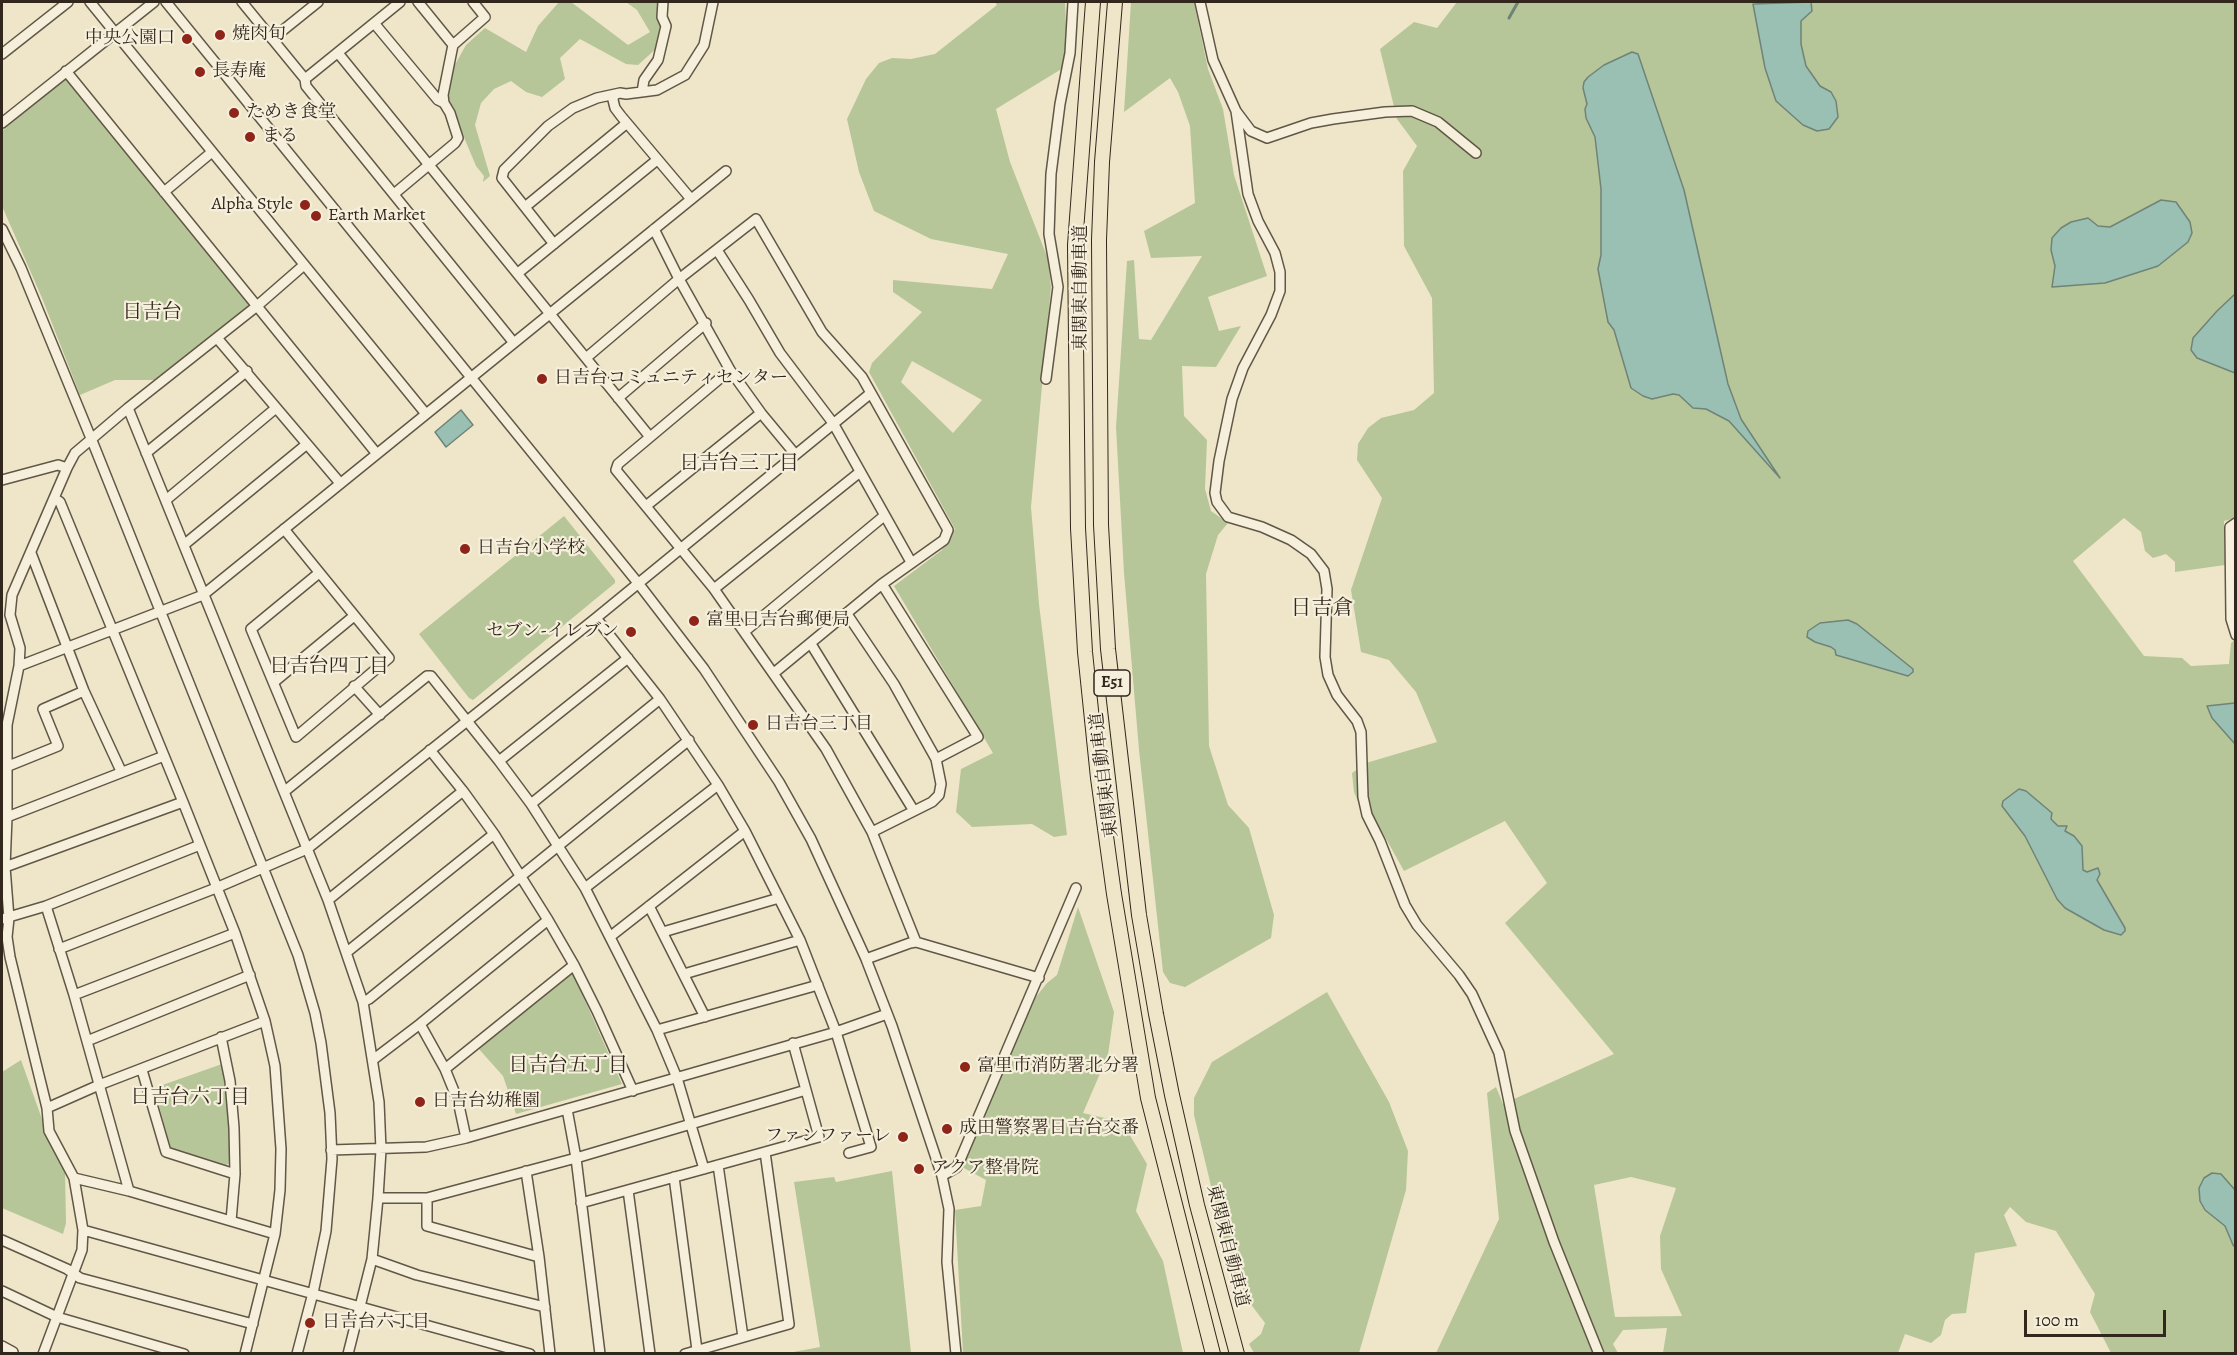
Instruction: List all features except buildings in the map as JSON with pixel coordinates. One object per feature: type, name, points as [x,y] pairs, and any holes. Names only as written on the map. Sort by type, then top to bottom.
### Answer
[{"type":"highway","name":"東関東自動車道","points":[[1093,2],[1075,245],[1078,528],[1085,652],[1098,778],[1114,894],[1148,1098],[1213,1353]]},
{"type":"highway","name":"東関東自動車道","points":[[1115,2],[1102,162],[1099,240],[1101,525],[1108,649],[1139,915],[1156,1014],[1197,1205],[1237,1353]]},
{"type":"street","points":[[2,54],[68,2]]},
{"type":"street","points":[[90,2],[426,414]]},
{"type":"street","points":[[2,123],[154,2]]},
{"type":"street","points":[[166,2],[638,583],[704,669],[779,782],[816,849],[866,960],[887,1014],[942,1176],[949,1209],[947,1262],[956,1353]]},
{"type":"street","points":[[242,2],[305,79],[306,86],[514,343]]},
{"type":"street","points":[[272,39],[318,2]]},
{"type":"street","points":[[305,79],[400,2]]},
{"type":"street","points":[[418,2],[453,45]]},
{"type":"street","points":[[444,103],[453,45],[485,17],[473,2]]},
{"type":"street","points":[[642,93],[644,80],[658,60],[666,26],[662,17],[663,2]]},
{"type":"street","points":[[554,244],[502,178],[504,170],[532,140],[567,112],[589,100],[614,94],[642,93],[665,87],[678,80],[691,68],[704,45],[713,2]]},
{"type":"street","points":[[1046,379],[1058,287],[1049,234],[1051,174],[1060,104],[1070,53],[1073,2]]},
{"type":"street","points":[[1200,2],[1213,60],[1236,111],[1251,131],[1267,138],[1311,123],[1385,112],[1412,111],[1438,122],[1476,153]]},
{"type":"street","points":[[374,23],[438,100],[444,103],[458,134],[458,138],[394,194]]},
{"type":"street","points":[[338,53],[650,437]]},
{"type":"street","points":[[66,71],[377,454]]},
{"type":"street","points":[[614,94],[612,100],[615,108],[691,199]]},
{"type":"street","points":[[1236,111],[1248,194],[1258,221],[1275,253],[1280,272],[1280,291],[1271,315],[1243,368],[1232,399],[1218,469],[1215,493],[1217,502],[1228,518],[1262,527],[1291,540],[1311,554],[1324,572],[1327,589],[1325,657],[1328,675],[1337,695],[1357,721],[1361,732],[1363,797],[1367,815],[1380,841],[1405,905],[1417,925],[1472,994],[1498,1053],[1515,1131],[1554,1242],[1599,1353]]},
{"type":"street","points":[[525,207],[627,123]]},
{"type":"street","points":[[164,192],[212,152]]},
{"type":"street","points":[[518,273],[657,160]]},
{"type":"street","points":[[19,666],[203,594],[726,171]]},
{"type":"street","points":[[586,358],[679,279],[756,219],[822,332],[862,376],[948,530],[944,540],[882,584],[774,673]]},
{"type":"street","points":[[2,229],[21,268],[91,439],[298,955],[315,1013],[328,1101],[331,1150],[326,1231],[297,1353]]},
{"type":"street","points":[[654,229],[730,370],[795,454]]},
{"type":"street","points":[[717,250],[780,353],[833,423],[911,562]]},
{"type":"street","points":[[43,1353],[82,1250],[82,1230],[74,1178],[49,1131],[47,1108],[7,937],[5,867],[7,725],[19,666],[19,638],[10,615],[12,595],[75,453],[257,306],[304,265]]},
{"type":"street","points":[[618,398],[706,323]]},
{"type":"street","points":[[217,338],[340,483]]},
{"type":"street","points":[[730,370],[618,464],[616,470],[714,589],[826,749],[872,832],[916,942]]},
{"type":"street","points":[[147,453],[247,371]]},
{"type":"street","points":[[59,949],[216,888],[308,849],[872,393]]},
{"type":"street","points":[[128,408],[308,849],[347,952],[363,1002],[374,1059],[381,1150],[372,1259],[348,1353]]},
{"type":"street","points":[[166,500],[276,408]]},
{"type":"street","points":[[646,506],[761,413]]},
{"type":"street","points":[[185,544],[307,444]]},
{"type":"street","points":[[2,480],[57,465],[67,468]]},
{"type":"street","points":[[714,589],[860,472]]},
{"type":"street","points":[[54,498],[60,502],[183,801],[235,933],[265,1021],[275,1066],[281,1149],[280,1190],[275,1234],[245,1353]]},
{"type":"street","points":[[744,632],[884,516]]},
{"type":"street","points":[[2235,523],[2232,524],[2230,531],[2231,619],[2235,635]]},
{"type":"street","points":[[284,529],[388,658],[296,737],[251,629],[319,573]]},
{"type":"street","points":[[31,553],[84,691],[121,771]]},
{"type":"street","points":[[882,584],[978,737],[936,759]]},
{"type":"street","points":[[846,614],[894,684],[936,759],[940,784],[939,795],[932,802],[872,832]]},
{"type":"street","points":[[274,682],[354,616]]},
{"type":"street","points":[[596,618],[660,699],[718,785],[745,831],[800,940],[836,1032],[871,1147],[849,1153]]},
{"type":"street","points":[[811,644],[914,811]]},
{"type":"street","points":[[500,761],[628,658]]},
{"type":"street","points":[[285,791],[427,676],[431,676],[500,761],[531,804],[585,888],[657,1030],[677,1078],[704,1169]]},
{"type":"street","points":[[354,686],[380,715]]},
{"type":"street","points":[[6,767],[58,746],[43,709],[84,691]]},
{"type":"street","points":[[531,804],[660,699]]},
{"type":"street","points":[[363,1002],[689,740]]},
{"type":"street","points":[[430,750],[494,834],[548,920],[574,965],[633,1091]]},
{"type":"street","points":[[7,817],[164,756]]},
{"type":"street","points":[[585,888],[718,785]]},
{"type":"street","points":[[328,900],[463,791]]},
{"type":"street","points":[[5,867],[183,801]]},
{"type":"street","points":[[611,936],[745,831]]},
{"type":"street","points":[[347,952],[494,834]]},
{"type":"street","points":[[5,918],[46,906],[200,845]]},
{"type":"street","points":[[942,1176],[957,1167],[1076,888]]},
{"type":"street","points":[[663,932],[779,898]]},
{"type":"street","points":[[46,906],[74,995],[129,1191]]},
{"type":"street","points":[[649,906],[705,1017]]},
{"type":"street","points":[[374,1059],[548,920]]},
{"type":"street","points":[[74,995],[235,933]]},
{"type":"street","points":[[684,974],[800,940]]},
{"type":"street","points":[[866,960],[916,942],[1039,978]]},
{"type":"street","points":[[445,1070],[574,965]]},
{"type":"street","points":[[87,1041],[250,975]]},
{"type":"street","points":[[657,1030],[818,985]]},
{"type":"street","points":[[331,1150],[426,1147],[466,1138],[836,1032],[887,1014]]},
{"type":"street","points":[[47,1108],[99,1085],[265,1021]]},
{"type":"street","points":[[420,1024],[445,1070],[458,1101],[466,1138]]},
{"type":"street","points":[[221,1037],[230,1081],[234,1128],[235,1174],[231,1221]]},
{"type":"street","points":[[581,1203],[819,1137],[793,1043]]},
{"type":"street","points":[[141,1070],[166,1152],[235,1174]]},
{"type":"street","points":[[378,1198],[427,1198],[576,1158],[806,1090]]},
{"type":"street","points":[[567,1109],[576,1158],[600,1353]]},
{"type":"street","points":[[685,1353],[789,1324],[765,1152]]},
{"type":"street","points":[[718,1165],[743,1337]]},
{"type":"street","points":[[526,1171],[550,1353]]},
{"type":"street","points":[[674,1177],[697,1350]]},
{"type":"street","points":[[74,1178],[129,1191],[275,1234]]},
{"type":"street","points":[[628,1190],[650,1353]]},
{"type":"street","points":[[427,1198],[427,1226],[539,1257]]},
{"type":"street","points":[[82,1230],[530,1353]]},
{"type":"street","points":[[2,1251],[4,1241],[67,1269],[80,1278],[253,1324]]},
{"type":"street","points":[[372,1259],[417,1275],[545,1307]]},
{"type":"street","points":[[2,1291],[57,1317],[184,1353]]},
{"type":"street","points":[[2,1346],[13,1352]]},
{"type":"green space","points":[[559,2],[571,2],[628,45],[650,32],[637,10],[626,2],[659,2],[657,12],[662,26],[658,47],[638,65],[626,64],[580,39],[560,58],[565,79],[542,97],[526,92],[511,81],[494,89],[481,103],[475,125],[490,176],[483,182],[484,176],[476,166],[450,104],[448,94],[452,70],[466,45],[485,28],[526,52],[538,26]]},
{"type":"green space","points":[[995,2],[1065,2],[1068,65],[996,109],[1010,162],[1048,259],[1051,287],[1031,507],[1039,604],[1067,835],[1054,837],[1032,824],[972,827],[956,812],[961,769],[993,753],[894,586],[942,550],[955,529],[869,372],[872,363],[922,312],[893,292],[893,280],[992,289],[1008,254],[931,239],[874,211],[859,172],[847,119],[866,79],[879,63],[892,58],[911,59],[935,54],[997,5]],"holes":[[[912,361],[982,400],[953,433],[901,382]]]},
{"type":"green space","points":[[1131,2],[1194,2],[1208,69],[1223,109],[1234,175],[1267,276],[1208,297],[1219,331],[1241,326],[1216,367],[1182,366],[1184,416],[1207,440],[1205,489],[1211,511],[1228,523],[1218,535],[1206,574],[1209,746],[1228,805],[1249,828],[1274,915],[1271,938],[1185,987],[1170,983],[1163,972],[1139,750],[1124,573],[1116,427],[1127,261],[1134,260],[1139,339],[1151,340],[1202,256],[1151,258],[1144,231],[1195,203],[1190,126],[1178,92],[1170,78],[1124,112]]},
{"type":"green space","points":[[1457,2],[1752,2],[1753,4],[2235,2],[2236,518],[2224,521],[2225,565],[2175,572],[2175,562],[2166,554],[2153,558],[2145,551],[2141,532],[2124,518],[2073,561],[2144,656],[2182,658],[2191,666],[2229,664],[2231,643],[2235,640],[2235,1353],[2111,1353],[2090,1312],[2095,1294],[2056,1231],[2026,1222],[2010,1207],[2004,1215],[2017,1246],[1975,1253],[1966,1313],[1952,1314],[1945,1320],[1941,1335],[1931,1343],[1905,1334],[1898,1353],[1663,1353],[1667,1328],[1623,1330],[1613,1344],[1618,1353],[1436,1353],[1499,1219],[1487,1093],[1496,1087],[1503,1104],[1614,1054],[1505,923],[1547,883],[1505,821],[1404,871],[1375,819],[1362,811],[1354,792],[1352,773],[1366,763],[1437,742],[1416,692],[1389,660],[1361,652],[1351,590],[1382,498],[1357,460],[1358,444],[1368,428],[1381,418],[1414,410],[1434,393],[1432,298],[1404,246],[1403,171],[1417,146],[1397,119],[1380,49],[1414,22],[1437,28]],"holes":[[[1631,1177],[1676,1188],[1660,1236],[1661,1269],[1682,1316],[1615,1317],[1594,1185]]]},
{"type":"green space","points":[[65,78],[70,79],[252,305],[159,380],[115,380],[80,395],[42,298],[2,206],[2,131]]},
{"type":"green space","points":[[564,516],[615,580],[615,583],[473,700],[469,698],[419,634]]},
{"type":"green space","points":[[1078,907],[1114,1012],[1108,1055],[1083,1113],[1122,1122],[1147,1164],[1136,1211],[1163,1261],[1183,1353],[963,1353],[955,1210],[981,1206],[986,1180],[962,1167],[1028,1007],[1047,983],[1057,975]]},
{"type":"green space","points":[[572,971],[622,1084],[516,1114],[503,1076],[478,1048]]},
{"type":"green space","points":[[1327,992],[1389,1102],[1408,1151],[1406,1190],[1359,1353],[1254,1353],[1249,1344],[1261,1334],[1265,1323],[1234,1282],[1194,1115],[1194,1098],[1212,1062]]},
{"type":"green space","points":[[21,1060],[48,1136],[65,1172],[66,1223],[63,1234],[2,1208],[2,1072]]},
{"type":"green space","points":[[222,1064],[229,1120],[230,1163],[224,1166],[174,1152],[171,1149],[154,1088]]},
{"type":"green space","points":[[892,1171],[911,1353],[788,1353],[820,1347],[794,1182],[834,1177],[836,1182]]},
{"type":"water","points":[[1811,2],[1812,11],[1801,21],[1801,44],[1806,66],[1820,86],[1831,92],[1836,101],[1838,117],[1829,129],[1817,131],[1803,125],[1776,101],[1765,68],[1753,4]]},
{"type":"water","points":[[1632,52],[1638,54],[1684,190],[1728,384],[1741,419],[1780,478],[1729,421],[1706,409],[1693,408],[1679,395],[1673,394],[1652,399],[1631,388],[1614,330],[1608,322],[1598,269],[1601,255],[1601,189],[1595,137],[1586,118],[1587,104],[1583,88],[1588,77],[1604,65]]},
{"type":"water","points":[[2161,200],[2176,202],[2190,222],[2192,233],[2188,242],[2158,266],[2105,283],[2052,287],[2055,266],[2051,250],[2052,238],[2061,228],[2071,222],[2088,218],[2098,226],[2110,227]]},
{"type":"water","points":[[2235,294],[2236,373],[2197,358],[2191,350],[2193,338]]},
{"type":"water","points":[[461,410],[473,425],[446,447],[435,432]]},
{"type":"water","points":[[1848,620],[1857,624],[1913,669],[1913,672],[1908,676],[1836,655],[1835,650],[1831,647],[1807,637],[1808,631],[1820,623]]},
{"type":"water","points":[[2236,703],[2235,744],[2212,718],[2207,706]]},
{"type":"water","points":[[2019,789],[2026,791],[2052,813],[2051,819],[2058,826],[2067,826],[2065,831],[2074,836],[2082,846],[2083,870],[2087,872],[2098,868],[2100,874],[2097,880],[2125,928],[2121,935],[2104,930],[2065,908],[2057,899],[2025,836],[2002,806],[2003,801]]},
{"type":"water","points":[[2212,1173],[2221,1174],[2235,1190],[2235,1247],[2225,1226],[2205,1210],[2200,1201],[2199,1188],[2204,1178]]},
{"type":"waterway","points":[[1509,18],[1518,2]]},
{"type":"place","name":"焼肉旬","points":[[220,35]]},
{"type":"place","name":"中央公園口","points":[[187,39]]},
{"type":"place","name":"長寿庵","points":[[200,72]]},
{"type":"place","name":"ためき食堂","points":[[234,113]]},
{"type":"place","name":"まる","points":[[250,137]]},
{"type":"place","name":"Alpha Style","points":[[305,205]]},
{"type":"place","name":"Earth Market","points":[[316,216]]},
{"type":"place","name":"日吉台コミュニティセンター","points":[[542,379]]},
{"type":"place","name":"日吉台小学校","points":[[465,549]]},
{"type":"place","name":"富里日吉台郵便局","points":[[694,621]]},
{"type":"place","name":"セブン-イレブン","points":[[631,632]]},
{"type":"place","name":"日吉台三丁目","points":[[753,725]]},
{"type":"place","name":"富里市消防署北分署","points":[[965,1067]]},
{"type":"place","name":"日吉台幼稚園","points":[[420,1102]]},
{"type":"place","name":"成田警察署日吉台交番","points":[[947,1129]]},
{"type":"place","name":"ファンファーレ","points":[[903,1137]]},
{"type":"place","name":"アクア整骨院","points":[[919,1169]]},
{"type":"place","name":"日吉台六丁目","points":[[310,1323]]},
{"type":"district","name":"日吉台","points":[[152,313]]},
{"type":"district","name":"日吉台三丁目","points":[[739,464]]},
{"type":"district","name":"日吉倉","points":[[1322,609]]},
{"type":"district","name":"日吉台四丁目","points":[[329,667]]},
{"type":"district","name":"日吉台五丁目","points":[[568,1066]]},
{"type":"district","name":"日吉台六丁目","points":[[190,1098]]}]
